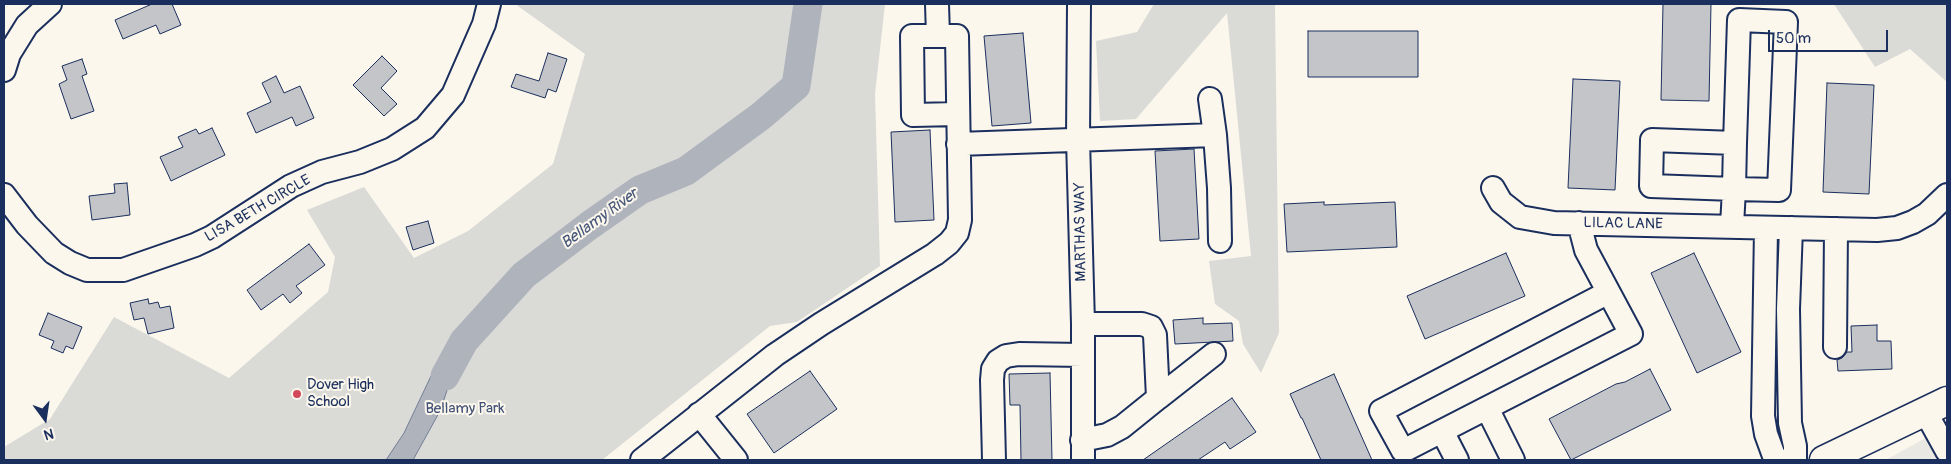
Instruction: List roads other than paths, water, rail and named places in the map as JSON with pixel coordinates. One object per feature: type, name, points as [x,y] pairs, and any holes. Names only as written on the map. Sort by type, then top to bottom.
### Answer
[{"type":"main road","points":[[1824,460],[1936,407]]},
{"type":"street","points":[[4,70],[9,54],[28,25],[50,4]]},
{"type":"street","name":"LISA BETH CIRCLE","points":[[4,195],[27,225],[54,253],[70,263],[87,270],[123,270],[195,245],[212,237],[291,186],[322,172],[360,162],[392,149],[425,128],[453,95],[484,24],[489,4]]},
{"type":"street","points":[[937,4],[938,36]]},
{"type":"street","name":"MARTHAS WAY","points":[[1079,4],[1078,139],[1083,324],[1082,450]]},
{"type":"street","points":[[1732,226],[1734,188],[1739,20],[1786,22],[1779,190],[1734,188],[1651,186],[1652,140],[1735,143]]},
{"type":"street","points":[[642,460],[775,355],[821,324],[935,254],[949,243],[957,233],[960,220],[957,36],[912,36],[913,115],[957,114]]},
{"type":"street","points":[[1210,98],[1219,188],[1220,241]]},
{"type":"street","points":[[958,144],[1215,136]]},
{"type":"street","name":"LILAC LANE","points":[[1493,188],[1501,202],[1520,217],[1554,223],[1766,228],[1897,228],[1928,214],[1947,195]]},
{"type":"street","points":[[1579,223],[1586,250],[1607,293],[1631,334],[1402,451],[1381,411],[1607,293]]},
{"type":"street","points":[[1766,228],[1763,416],[1768,441],[1774,456],[1779,460]]},
{"type":"street","points":[[1790,228],[1788,309],[1790,424],[1795,446],[1795,460]]},
{"type":"street","points":[[1834,347],[1836,229]]},
{"type":"street","points":[[1083,324],[1142,324],[1151,327],[1155,335],[1158,398]]},
{"type":"street","points":[[994,460],[992,380],[993,369],[998,361],[1006,356],[1019,354],[1083,356]]},
{"type":"street","points":[[1082,450],[1122,427],[1214,354]]},
{"type":"street","points":[[1936,407],[1945,454]]},
{"type":"street","points":[[1487,408],[1513,460]]},
{"type":"street","points":[[699,414],[736,460]]},
{"type":"street","points":[[1442,431],[1457,460]]},
{"type":"waterway","name":"Bellamy River","points":[[445,376],[464,341],[524,275],[640,190],[686,171],[761,116],[796,86],[808,4]]},
{"type":"place","name":"Dover High School","points":[[297,394]]},
{"type":"park label","name":"Bellamy Park","points":[[465,409]]}]
